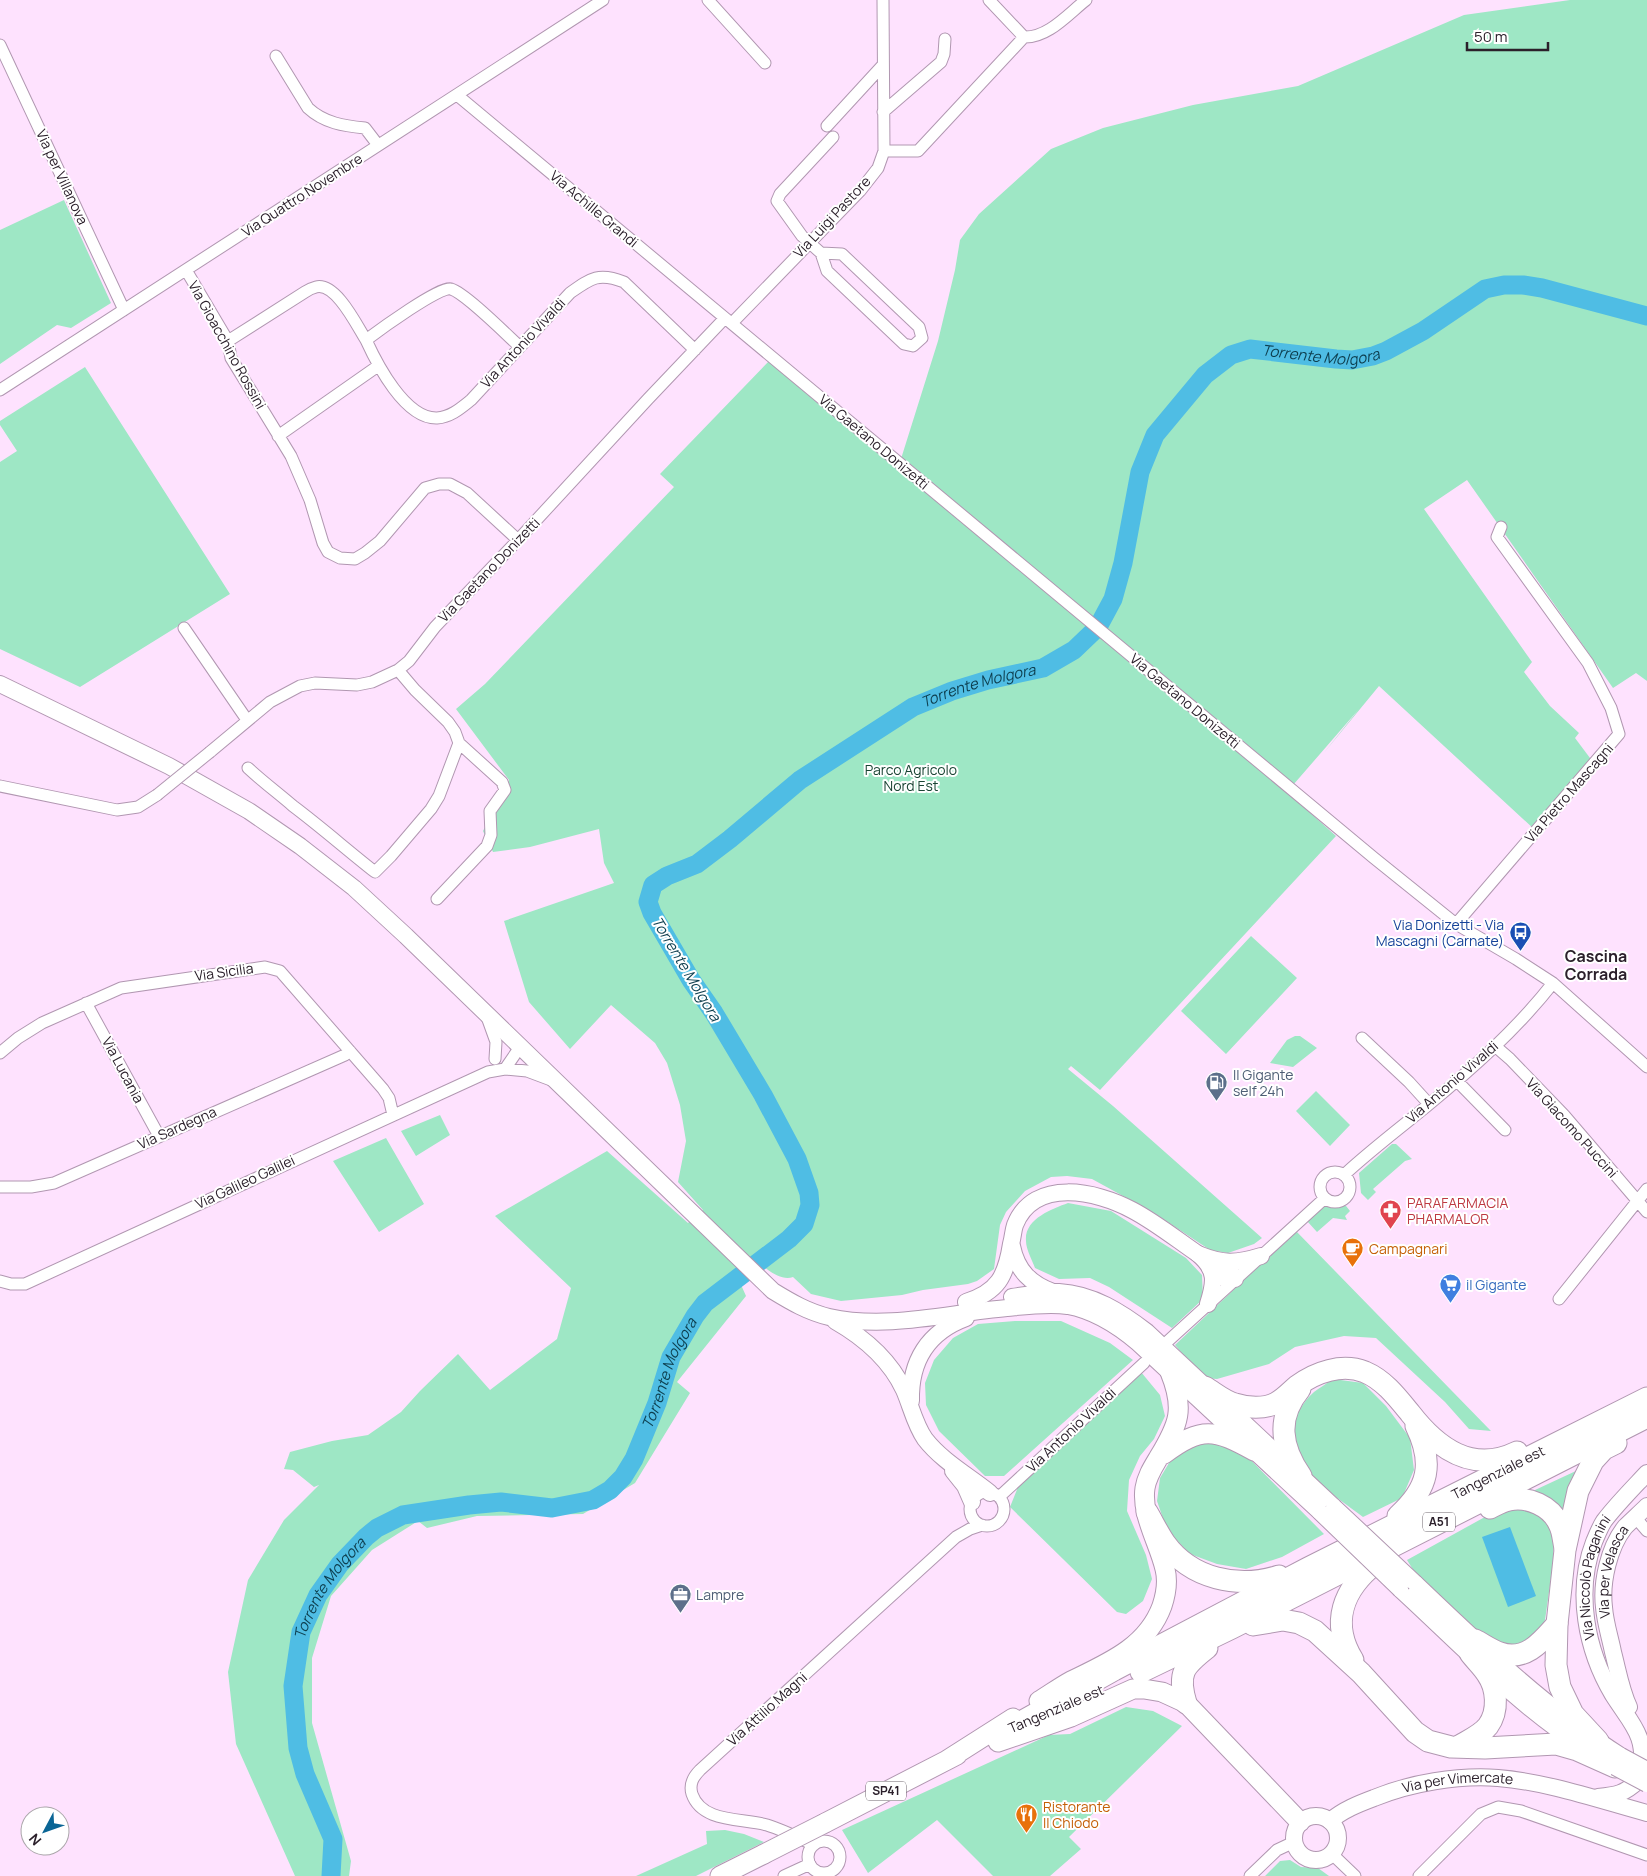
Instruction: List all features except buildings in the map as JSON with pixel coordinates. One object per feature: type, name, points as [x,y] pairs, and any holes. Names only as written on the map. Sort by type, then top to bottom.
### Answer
[{"type":"highway","points":[[1205,1387],[1236,1405],[1256,1407],[1277,1402],[1310,1378],[1332,1369],[1349,1369],[1365,1372],[1375,1377],[1392,1391],[1410,1414],[1431,1436],[1449,1451],[1462,1457],[1477,1460],[1494,1460],[1512,1455],[1555,1434],[1576,1434]]},
{"type":"highway","points":[[1301,1476],[1288,1454],[1284,1425],[1288,1407],[1310,1378]]},
{"type":"highway","name":"Tangenziale est","points":[[1003,1732],[1114,1670],[1308,1568],[1647,1398]]},
{"type":"highway","points":[[1384,1529],[1414,1500],[1424,1481],[1427,1467],[1425,1448],[1410,1414]]},
{"type":"highway","name":"Tangenziale est","points":[[1003,1732],[1121,1682],[1232,1628],[1647,1417]]},
{"type":"highway","points":[[1598,1741],[1573,1714],[1560,1687],[1556,1664],[1557,1624],[1565,1550],[1578,1491],[1593,1461],[1604,1449],[1640,1430],[1647,1423]]},
{"type":"highway","points":[[1430,1526],[1463,1522],[1508,1500],[1528,1500],[1542,1505],[1557,1521],[1560,1526],[1565,1550]]},
{"type":"highway","points":[[1147,1512],[1164,1542],[1174,1554],[1186,1564],[1204,1574],[1226,1580],[1253,1582],[1272,1579],[1308,1568]]},
{"type":"highway","points":[[1361,1673],[1346,1648],[1342,1635],[1341,1624],[1344,1604],[1351,1588],[1365,1572],[1402,1543]]},
{"type":"highway","points":[[1186,1703],[1182,1688],[1183,1672],[1187,1664],[1232,1628],[1283,1620],[1306,1625],[1324,1638],[1361,1673],[1419,1736],[1438,1745],[1485,1748],[1556,1744],[1618,1761]]},
{"type":"highway","points":[[1472,1646],[1501,1653],[1520,1653],[1532,1649],[1541,1643],[1557,1624]]},
{"type":"highway","points":[[1459,1746],[1489,1725],[1494,1707],[1494,1686],[1472,1646]]},
{"type":"main road","points":[[0,684],[169,766],[249,811],[300,846],[354,888],[773,1291],[793,1303],[828,1316],[854,1332],[878,1354],[898,1380],[925,1439],[965,1486],[971,1507]]},
{"type":"main road","points":[[966,1302],[984,1296],[999,1280],[1007,1263],[1016,1222],[1022,1213],[1038,1198],[1051,1194],[1070,1193],[1101,1197],[1133,1210],[1217,1265],[1235,1280]]},
{"type":"main road","points":[[1012,1242],[1016,1261],[1024,1274],[1035,1284],[1118,1327],[1170,1372],[1254,1450],[1327,1510],[1472,1646],[1598,1741],[1618,1761]]},
{"type":"main road","points":[[1217,1265],[1245,1261],[1261,1256]]},
{"type":"main road","points":[[1208,1304],[1217,1265]]},
{"type":"main road","points":[[773,1291],[810,1304],[842,1310],[898,1310],[966,1302],[1063,1298],[1103,1302],[1131,1319],[1147,1332],[1301,1476],[1327,1510]]},
{"type":"main road","points":[[828,1316],[869,1322],[903,1320],[988,1310],[1063,1298]]},
{"type":"main road","points":[[912,1408],[912,1375],[924,1349],[936,1336],[954,1322],[988,1310]]},
{"type":"main road","points":[[947,1760],[1069,1682],[1116,1658],[1144,1637],[1161,1609],[1167,1582],[1164,1562],[1147,1512],[1145,1488],[1150,1473],[1175,1428],[1179,1408],[1177,1388],[1170,1372]]},
{"type":"main road","points":[[1159,1457],[1184,1440],[1208,1434],[1222,1435],[1254,1450]]},
{"type":"main road","points":[[941,1456],[995,1495]]},
{"type":"main road","name":"Via Niccolò Paganini","points":[[1647,1472],[1603,1522],[1588,1559],[1585,1583],[1585,1610],[1599,1664],[1610,1688],[1624,1709],[1644,1747],[1644,1775],[1637,1790],[1639,1800],[1647,1812]]},
{"type":"main road","name":"Via per Velasca","points":[[1641,1512],[1624,1528],[1608,1563],[1604,1602],[1608,1630],[1625,1697],[1646,1732]]},
{"type":"main road","points":[[1599,1664],[1608,1630]]},
{"type":"main road","points":[[1472,1646],[1505,1688],[1545,1720],[1576,1742],[1644,1775]]},
{"type":"main road","points":[[947,1760],[1072,1717],[1133,1689],[1144,1688],[1162,1692],[1186,1703],[1300,1822]]},
{"type":"main road","name":"Via per Velasca","points":[[1624,1709],[1646,1732]]},
{"type":"main road","name":"SP41","points":[[720,1876],[1003,1732]]},
{"type":"main road","name":"Via per Vimercate","points":[[1591,1798],[1619,1795],[1644,1775]]},
{"type":"main road","name":"Via per Vimercate","points":[[1330,1821],[1348,1809],[1388,1792],[1452,1780],[1498,1778],[1543,1786],[1647,1812]]},
{"type":"main road","points":[[1315,1816],[1330,1821],[1338,1834],[1337,1845],[1332,1854],[1324,1859],[1311,1860],[1300,1854],[1294,1842],[1294,1831],[1300,1822],[1315,1816]]},
{"type":"street","name":"Via Quattro Novembre","points":[[0,390],[603,0]]},
{"type":"street","points":[[708,0],[765,64]]},
{"type":"street","name":"Via Luigi Pastore","points":[[729,321],[809,243],[869,180],[878,168],[884,151],[883,0]]},
{"type":"street","points":[[989,0],[1024,37],[1034,38],[1044,34],[1086,0]]},
{"type":"street","points":[[884,151],[918,151],[1024,37]]},
{"type":"street","points":[[883,112],[941,62],[944,54],[944,39]]},
{"type":"street","name":"Via per Villanova","points":[[0,45],[124,310]]},
{"type":"street","points":[[276,56],[308,108],[315,115],[330,122],[365,128],[378,145]]},
{"type":"street","points":[[826,126],[883,65]]},
{"type":"street","name":"Via Achille Grandi","points":[[457,95],[729,321]]},
{"type":"street","points":[[822,253],[827,271],[904,344],[913,346],[922,338],[919,327],[842,254],[822,253],[809,243],[776,201],[780,194],[833,137]]},
{"type":"street","name":"Via Gioacchino Rossini","points":[[186,270],[228,341],[231,358],[291,456],[310,500],[323,543],[328,552],[340,558],[355,559],[365,553],[380,541],[425,488],[439,484],[450,484],[467,493],[518,540]]},
{"type":"street","name":"Via Antonio Vivaldi","points":[[228,341],[305,292],[317,286],[329,289],[342,302],[366,340],[378,366],[406,403],[422,414],[436,418],[453,414],[471,400],[570,293],[587,280],[599,276],[614,278],[624,282],[695,350]]},
{"type":"street","points":[[854,296],[868,280]]},
{"type":"street","points":[[366,340],[444,288],[451,288],[463,296],[519,346]]},
{"type":"street","name":"Via Gaetano Donizetti","points":[[0,786],[117,810],[138,807],[157,795],[270,702],[300,686],[315,683],[357,685],[372,682],[398,670],[409,661],[435,627],[641,406],[695,350],[729,321],[1456,924],[1553,983],[1647,1067]]},
{"type":"street","points":[[278,436],[378,366]]},
{"type":"street","name":"Via Pietro Mascagni","points":[[1456,924],[1619,734],[1611,708],[1588,663],[1497,537],[1502,526]]},
{"type":"street","points":[[184,628],[247,720]]},
{"type":"street","points":[[398,670],[415,690],[448,722],[455,732],[459,743],[502,782],[505,790],[490,811],[491,835],[487,846],[437,899]]},
{"type":"street","points":[[248,768],[269,788],[375,872],[431,809],[439,796],[459,743]]},
{"type":"street","name":"Via Sicilia","points":[[0,1053],[18,1038],[42,1023],[121,988],[131,985],[265,967],[273,968],[280,971],[383,1089],[389,1098],[393,1115]]},
{"type":"street","name":"Via Antonio Vivaldi","points":[[1325,1198],[1320,1184],[1324,1176],[1332,1171],[1345,1174],[1429,1104],[1495,1046],[1535,1006],[1553,983]]},
{"type":"street","name":"Via Lucania","points":[[86,1003],[159,1136]]},
{"type":"street","points":[[485,1013],[496,1042],[495,1059]]},
{"type":"street","points":[[1362,1038],[1409,1082],[1429,1104]]},
{"type":"street","name":"Via Giacomo Puccini","points":[[1495,1046],[1564,1115],[1647,1212]]},
{"type":"street","points":[[488,1072],[495,1059],[502,1052],[520,1047]]},
{"type":"street","points":[[505,1069],[520,1047]]},
{"type":"street","name":"Via Sardegna","points":[[0,1187],[38,1186],[54,1183],[345,1055],[350,1051]]},
{"type":"street","name":"Via Galileo Galilei","points":[[0,1281],[11,1284],[25,1284],[488,1072],[505,1069],[527,1070],[555,1081]]},
{"type":"street","points":[[1456,1080],[1505,1130]]},
{"type":"street","points":[[1168,1341],[1325,1198],[1338,1202],[1346,1198],[1351,1189],[1351,1183],[1345,1174]]},
{"type":"street","points":[[1558,1300],[1647,1190]]},
{"type":"street","name":"Via Antonio Vivaldi","points":[[995,1495],[1144,1363]]},
{"type":"street","points":[[979,1494],[995,1495],[1002,1501],[1004,1510],[1000,1520],[992,1526],[982,1525],[974,1520],[971,1507],[979,1494]]},
{"type":"street","name":"Via Attilio Magni","points":[[956,1537],[971,1507]]},
{"type":"street","points":[[1641,1512],[1647,1532]]},
{"type":"street","name":"Via Attilio Magni","points":[[814,1846],[768,1826],[718,1817],[704,1811],[698,1806],[693,1797],[691,1790],[692,1779],[956,1537],[982,1525]]},
{"type":"street","points":[[1419,1876],[1477,1818],[1498,1807],[1521,1811],[1647,1855]]},
{"type":"street","points":[[824,1841],[838,1849],[840,1854],[838,1865],[826,1875],[816,1871],[810,1864],[809,1854],[814,1846],[824,1841]]},
{"type":"street","points":[[1250,1876],[1277,1850],[1294,1842]]},
{"type":"street","points":[[1332,1854],[1355,1876]]},
{"type":"street","points":[[784,1876],[810,1864]]},
{"type":"green space","name":"Parco Agricolo Nord Est","points":[[1570,0],[1647,0],[1647,681],[1636,673],[1613,688],[1467,480],[1424,509],[1532,662],[1524,672],[1550,706],[1579,733],[1575,738],[1593,762],[1535,830],[1379,686],[1323,754],[1359,709],[1287,792],[1336,836],[1100,1090],[1071,1066],[1068,1069],[1113,1106],[1262,1238],[1254,1244],[1228,1253],[1210,1250],[1154,1213],[1092,1179],[1067,1176],[1051,1177],[1025,1191],[1006,1212],[1000,1225],[994,1269],[977,1281],[968,1284],[902,1295],[841,1301],[811,1294],[793,1277],[784,1278],[771,1272],[761,1264],[741,1274],[738,1278],[746,1296],[677,1382],[690,1393],[635,1483],[583,1514],[477,1516],[427,1528],[418,1521],[372,1550],[331,1596],[312,1658],[312,1723],[351,1861],[349,1876],[295,1876],[236,1744],[228,1672],[248,1580],[284,1520],[319,1485],[314,1487],[293,1470],[284,1469],[290,1452],[332,1441],[368,1435],[401,1412],[458,1354],[490,1390],[557,1339],[571,1288],[495,1216],[607,1151],[688,1223],[703,1210],[678,1182],[686,1141],[680,1105],[667,1063],[655,1043],[611,1005],[570,1049],[529,1002],[504,921],[614,883],[604,863],[599,829],[530,847],[493,852],[483,831],[509,780],[456,709],[485,684],[674,487],[660,474],[770,360],[900,462],[938,341],[960,240],[979,214],[1051,149],[1103,128],[1193,105],[1298,86],[1464,15]]},
{"type":"green space","points":[[64,200],[111,303],[71,328],[57,325],[0,364],[0,230]]},
{"type":"green space","points":[[85,367],[230,594],[80,687],[0,649],[0,462],[17,451],[0,425],[0,421]]},
{"type":"green space","points":[[1251,936],[1297,978],[1226,1054],[1181,1011]]},
{"type":"green space","points":[[1300,1036],[1317,1048],[1293,1067],[1270,1063],[1287,1040]]},
{"type":"green space","points":[[1316,1091],[1350,1125],[1330,1146],[1296,1111]]},
{"type":"green space","points":[[440,1115],[450,1135],[416,1156],[401,1131]]},
{"type":"green space","points":[[386,1138],[424,1204],[379,1232],[333,1161]]},
{"type":"green space","points":[[1392,1144],[1396,1144],[1412,1159],[1405,1161],[1373,1189],[1376,1192],[1368,1200],[1361,1193],[1359,1173]]},
{"type":"green space","points":[[1068,1203],[1111,1211],[1186,1258],[1202,1275],[1203,1299],[1172,1328],[1109,1287],[1090,1278],[1059,1279],[1035,1268],[1026,1244],[1029,1227],[1040,1216]]},
{"type":"green space","points":[[1327,1204],[1346,1206],[1350,1211],[1345,1216],[1347,1220],[1333,1218],[1317,1232],[1307,1221]]},
{"type":"green space","points":[[1296,1231],[1491,1431],[1469,1429],[1445,1402],[1376,1338],[1344,1336],[1295,1347],[1269,1364],[1217,1379],[1203,1378],[1175,1345]]},
{"type":"green space","points":[[1015,1321],[1061,1321],[1110,1343],[1133,1360],[1004,1476],[985,1476],[939,1431],[926,1405],[925,1383],[934,1360],[953,1338],[978,1324]]},
{"type":"green space","points":[[1141,1372],[1160,1395],[1165,1416],[1154,1439],[1140,1456],[1129,1480],[1127,1511],[1146,1555],[1152,1579],[1143,1601],[1126,1614],[1117,1612],[1010,1507],[1018,1487]]},
{"type":"green space","points":[[1333,1379],[1363,1383],[1386,1406],[1410,1438],[1414,1470],[1402,1498],[1363,1517],[1337,1498],[1312,1475],[1302,1463],[1295,1449],[1293,1434],[1299,1410],[1314,1392]]},
{"type":"green space","points":[[1190,1442],[1237,1446],[1324,1534],[1282,1557],[1246,1569],[1217,1564],[1190,1554],[1167,1530],[1157,1501],[1160,1478],[1172,1458]]},
{"type":"green space","points":[[1578,1470],[1564,1513],[1534,1494],[1535,1490]]},
{"type":"green space","points":[[1522,1504],[1544,1516],[1554,1537],[1553,1564],[1545,1620],[1539,1632],[1513,1649],[1485,1642],[1422,1584],[1407,1560],[1503,1507]]},
{"type":"green space","points":[[1126,1707],[1153,1711],[1182,1726],[1069,1837],[1081,1849],[1050,1876],[993,1876],[937,1820],[868,1873],[842,1830],[1049,1735],[1070,1734]]},
{"type":"green space","points":[[725,1830],[744,1834],[764,1842],[696,1876],[636,1876],[707,1844],[706,1831]]},
{"type":"green space","points":[[1290,1860],[1301,1867],[1318,1868],[1329,1876],[1265,1876],[1280,1861]]},
{"type":"water","points":[[1510,1527],[1536,1596],[1508,1607],[1482,1537]]},
{"type":"waterway","name":"Torrente Molgora","points":[[331,1876],[333,1839],[305,1774],[298,1748],[293,1686],[301,1632],[318,1595],[340,1564],[377,1528],[403,1515],[501,1502],[552,1508],[593,1500],[610,1490],[623,1477],[634,1459],[657,1403],[671,1357],[695,1316],[705,1303],[789,1239],[804,1224],[810,1205],[809,1193],[797,1159],[763,1095],[714,1013],[691,980],[652,913],[648,902],[653,885],[667,876],[697,864],[800,780],[913,707],[952,691],[988,680],[1043,668],[1074,650],[1098,627],[1113,599],[1123,563],[1140,472],[1155,435],[1205,375],[1231,355],[1250,349],[1352,360],[1373,356],[1423,331],[1485,289],[1504,285],[1542,288],[1647,316]]},
{"type":"place","name":"Via Donizetti - Via Mascagni (Carnate)","points":[[1520,952]]},
{"type":"place","name":"Il Gigante self 24h","points":[[1217,1102]]},
{"type":"place","name":"PARAFARMACIA PHARMALOR","points":[[1391,1230]]},
{"type":"place","name":"Campagnari","points":[[1353,1268]]},
{"type":"place","name":"il Gigante","points":[[1450,1304]]},
{"type":"place","name":"Lampre","points":[[680,1614]]},
{"type":"place","name":"Ristorante Il Chiodo","points":[[1027,1834]]},
{"type":"district","name":"Cascina Corrada","points":[[1596,965]]}]
